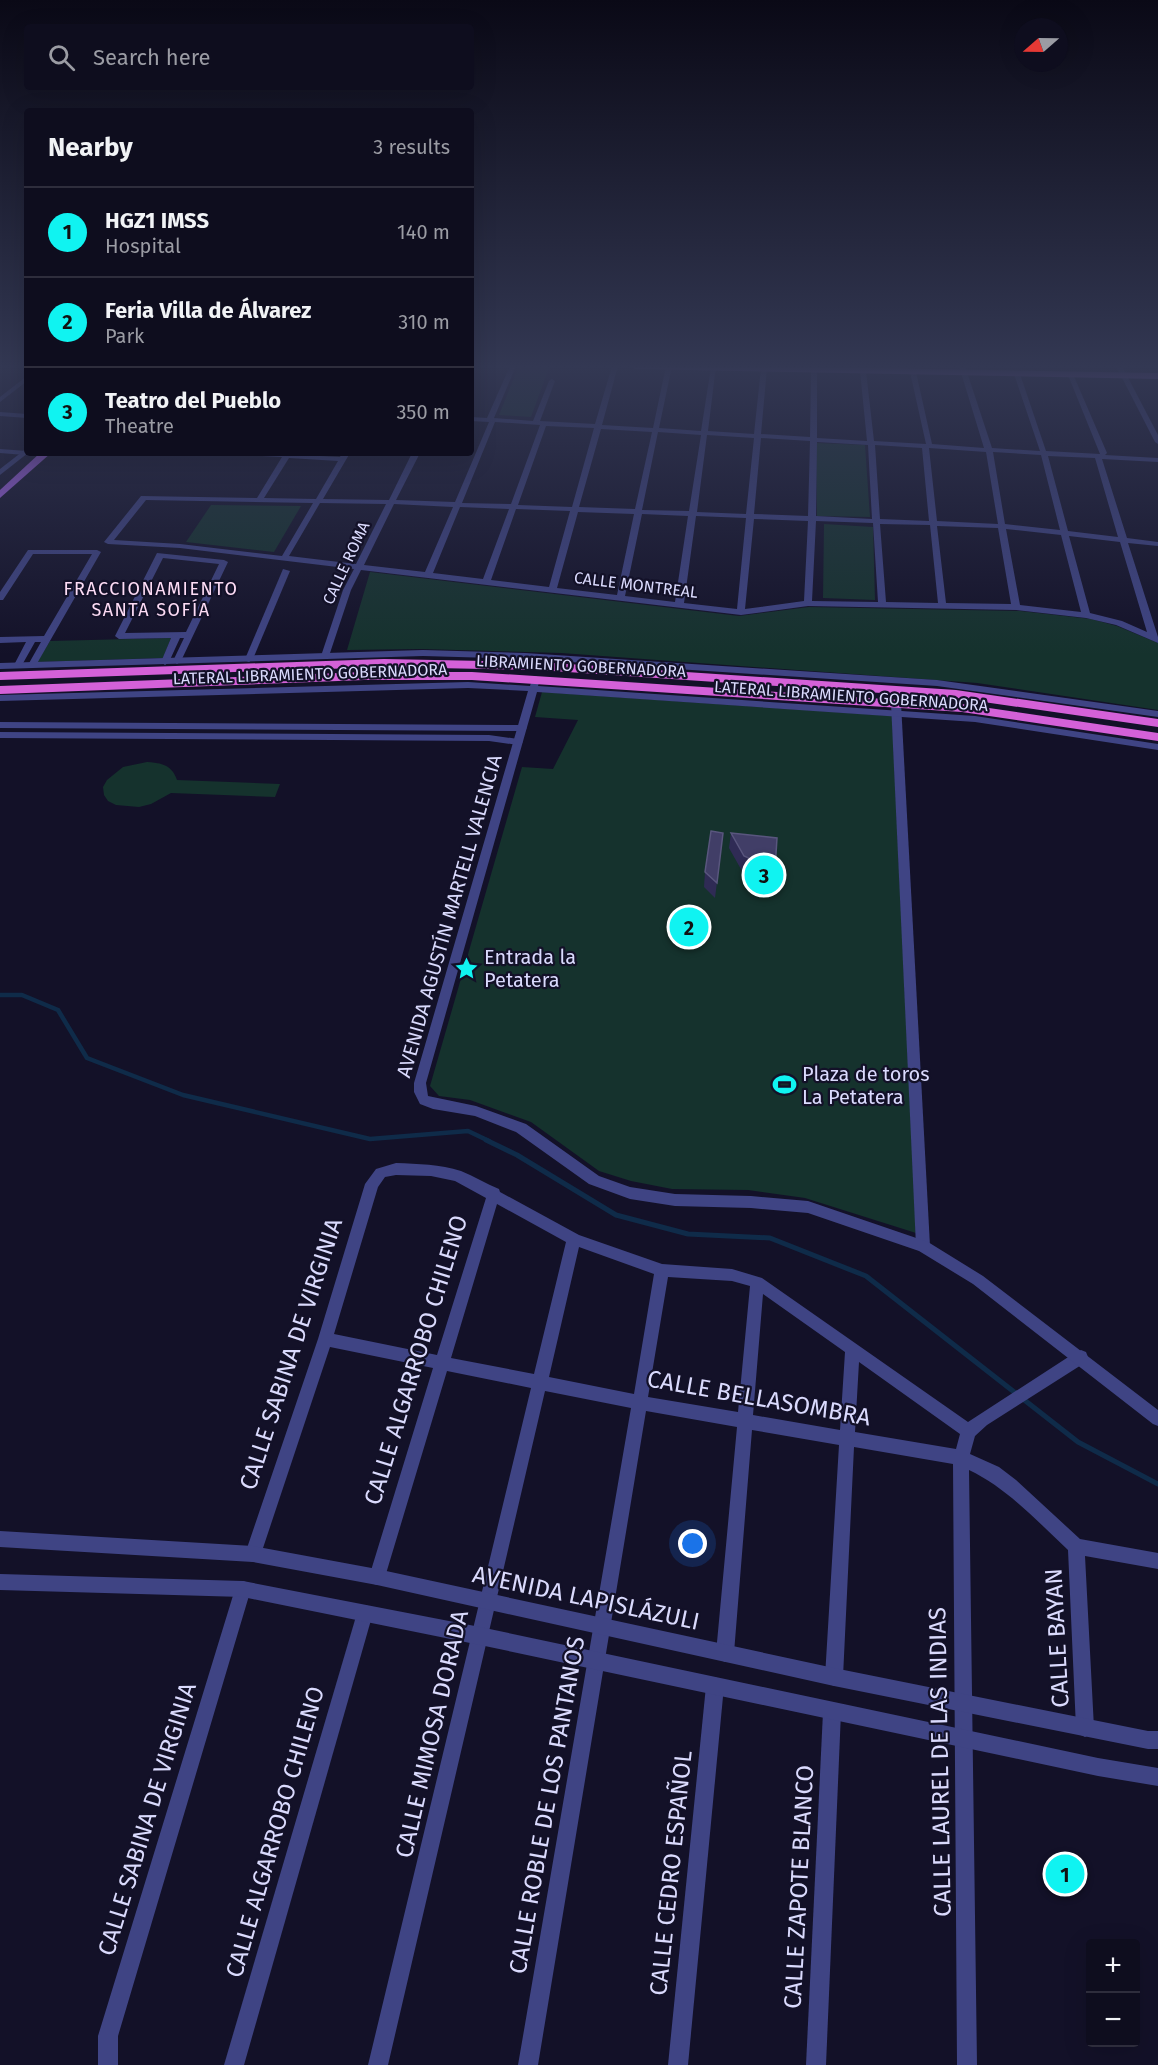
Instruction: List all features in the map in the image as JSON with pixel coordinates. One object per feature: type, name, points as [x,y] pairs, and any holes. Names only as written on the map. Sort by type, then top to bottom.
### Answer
[{"type":"highway","name":"LIBRAMIENTO GOBERNADORA","points":[[0,676],[438,662],[699,676],[996,698],[1158,723]]},
{"type":"highway","points":[[0,667],[87,672]]},
{"type":"highway","points":[[699,676],[737,670]]},
{"type":"highway","name":"LIBRAMIENTO GOBERNADORA","points":[[0,690],[394,675],[1021,716],[1158,737]]},
{"type":"highway","points":[[290,679],[409,686]]},
{"type":"main road","points":[[0,488],[25,462]]},
{"type":"main road","points":[[0,495],[26,462]]},
{"type":"street","points":[[0,473],[18,462]]},
{"type":"street","points":[[259,500],[282,462]]},
{"type":"street","points":[[284,559],[340,462]]},
{"type":"street","name":"CALLE ROMA","points":[[325,656],[347,590],[411,462]]},
{"type":"street","points":[[428,575],[475,462]]},
{"type":"street","points":[[486,582],[527,462]]},
{"type":"street","points":[[552,590],[587,462]]},
{"type":"street","points":[[620,598],[648,462]]},
{"type":"street","points":[[680,605],[700,462]]},
{"type":"street","points":[[741,612],[755,462]]},
{"type":"street","points":[[808,603],[813,462]]},
{"type":"street","points":[[873,462],[882,604]]},
{"type":"street","points":[[928,462],[942,605]]},
{"type":"street","points":[[990,462],[1016,607]]},
{"type":"street","points":[[1046,462],[1086,615]]},
{"type":"street","points":[[1103,462],[1123,540],[1155,639]]},
{"type":"street","name":"CALLE MONTREAL","points":[[259,500],[144,498],[108,542],[180,546],[741,612],[808,603],[1016,607],[1086,615],[1119,623],[1155,639]]},
{"type":"street","points":[[259,500],[391,502],[1002,526],[1158,544]]},
{"type":"street","points":[[0,598],[31,552],[97,552],[32,664]]},
{"type":"street","points":[[177,661],[224,562],[160,555],[118,636],[189,635]]},
{"type":"street","points":[[249,659],[286,571]]},
{"type":"street","points":[[165,662],[177,636]]},
{"type":"street","points":[[18,665],[32,639]]},
{"type":"street","points":[[0,640],[46,639]]},
{"type":"street","name":"LATERAL LIBRAMIENTO GOBERNADORA","points":[[0,667],[32,664],[423,653],[514,656],[937,683],[1158,714]]},
{"type":"street","name":"LATERAL LIBRAMIENTO GOBERNADORA","points":[[0,698],[535,684]]},
{"type":"street","name":"AVENIDA AGUSTÍN MARTELL VALENCIA","points":[[535,684],[420,1083],[420,1092],[424,1100],[433,1104],[476,1111],[521,1128],[594,1180],[630,1193],[675,1200],[751,1202],[808,1207],[923,1246],[978,1280],[1081,1357],[1158,1419]]},
{"type":"street","points":[[896,708],[923,1246]]},
{"type":"street","name":"LATERAL LIBRAMIENTO GOBERNADORA","points":[[896,708],[1158,747]]},
{"type":"street","points":[[0,725],[135,731]]},
{"type":"street","points":[[0,735],[135,731],[298,732],[522,728]]},
{"type":"street","points":[[298,732],[489,738],[518,742]]},
{"type":"street","name":"CALLE SABINA DE VIRGINIA","points":[[253,1554],[325,1339],[372,1184],[381,1173],[396,1169],[431,1170],[458,1176],[494,1193]]},
{"type":"street","points":[[494,1193],[574,1239],[662,1270],[732,1275],[757,1282],[969,1431],[982,1420],[1081,1357]]},
{"type":"street","name":"CALLE ALGARROBO CHILENO","points":[[377,1577],[494,1193]]},
{"type":"street","name":"CALLE MIMOSA DORADA","points":[[378,2065],[574,1239]]},
{"type":"street","name":"CALLE ROBLE DE LOS PANTANOS","points":[[528,2065],[662,1270]]},
{"type":"street","points":[[725,1653],[757,1282]]},
{"type":"street","name":"CALLE BELLASOMBRA","points":[[325,1339],[640,1403],[961,1458],[993,1473],[1010,1486],[1076,1546]]},
{"type":"street","points":[[834,1677],[852,1350]]},
{"type":"street","name":"CALLE LAUREL DE LAS INDIAS","points":[[967,2065],[961,1458],[969,1431]]},
{"type":"street","name":"AVENIDA LAPISLÁZULI","points":[[0,1539],[253,1554],[489,1600],[834,1677],[1085,1728],[1158,1740]]},
{"type":"street","points":[[1076,1546],[1158,1561]]},
{"type":"street","name":"CALLE BAYAN","points":[[1076,1546],[1085,1728]]},
{"type":"street","points":[[0,1582],[243,1589],[596,1660],[963,1740],[1158,1777]]},
{"type":"street","name":"CALLE SABINA DE VIRGINIA","points":[[108,2065],[108,2036],[243,1589]]},
{"type":"street","name":"CALLE ALGARROBO CHILENO","points":[[234,2065],[365,1613]]},
{"type":"street","name":"CALLE CEDRO ESPAÑOL","points":[[678,2065],[715,1686]]},
{"type":"street","name":"CALLE ZAPOTE BLANCO","points":[[816,2065],[832,1712]]},
{"type":"green space","points":[[816,462],[866,462],[870,517],[817,516]]},
{"type":"green space","points":[[211,505],[301,506],[274,552],[186,542]]},
{"type":"green space","points":[[824,524],[873,527],[875,600],[823,598]]},
{"type":"green space","points":[[370,572],[739,616],[809,607],[1020,611],[1091,619],[1117,626],[1158,643],[1158,710],[977,683],[561,653],[421,649],[347,650]]},
{"type":"green space","points":[[171,638],[163,658],[37,662],[50,641]]},
{"type":"green space","points":[[542,692],[892,716],[916,1233],[805,1198],[748,1190],[672,1189],[631,1181],[599,1171],[531,1122],[470,1100],[439,1096],[430,1086],[522,767],[553,769],[578,720],[535,717]]},
{"type":"green space","points":[[147,762],[166,766],[177,780],[280,784],[275,797],[171,793],[151,804],[139,807],[116,805],[108,801],[103,787],[107,780],[123,767]]},
{"type":"building","points":[[711,831],[723,833],[717,883],[705,872]]},
{"type":"building","points":[[731,833],[777,838],[775,870],[744,856]]},
{"type":"waterway","points":[[0,995],[22,995],[58,1010],[87,1058],[183,1095],[370,1139],[468,1131],[489,1141]]},
{"type":"waterway","points":[[486,1140],[517,1155],[616,1215],[688,1234],[770,1238],[866,1276],[1078,1442],[1158,1484]]},
{"type":"place","name":"Teatro del Pueblo","points":[[764,875]]},
{"type":"place","name":"Feria Villa de Álvarez","points":[[689,927]]},
{"type":"place","name":"Entrada la Petatera","points":[[466,968]]},
{"type":"place","name":"Plaza de toros La Petatera","points":[[784,1085]]},
{"type":"place","name":"HGZ1 IMSS","points":[[1065,1874]]},
{"type":"district","name":"FRACCIONAMIENTO SANTA SOFÍA","points":[[151,599]]}]
